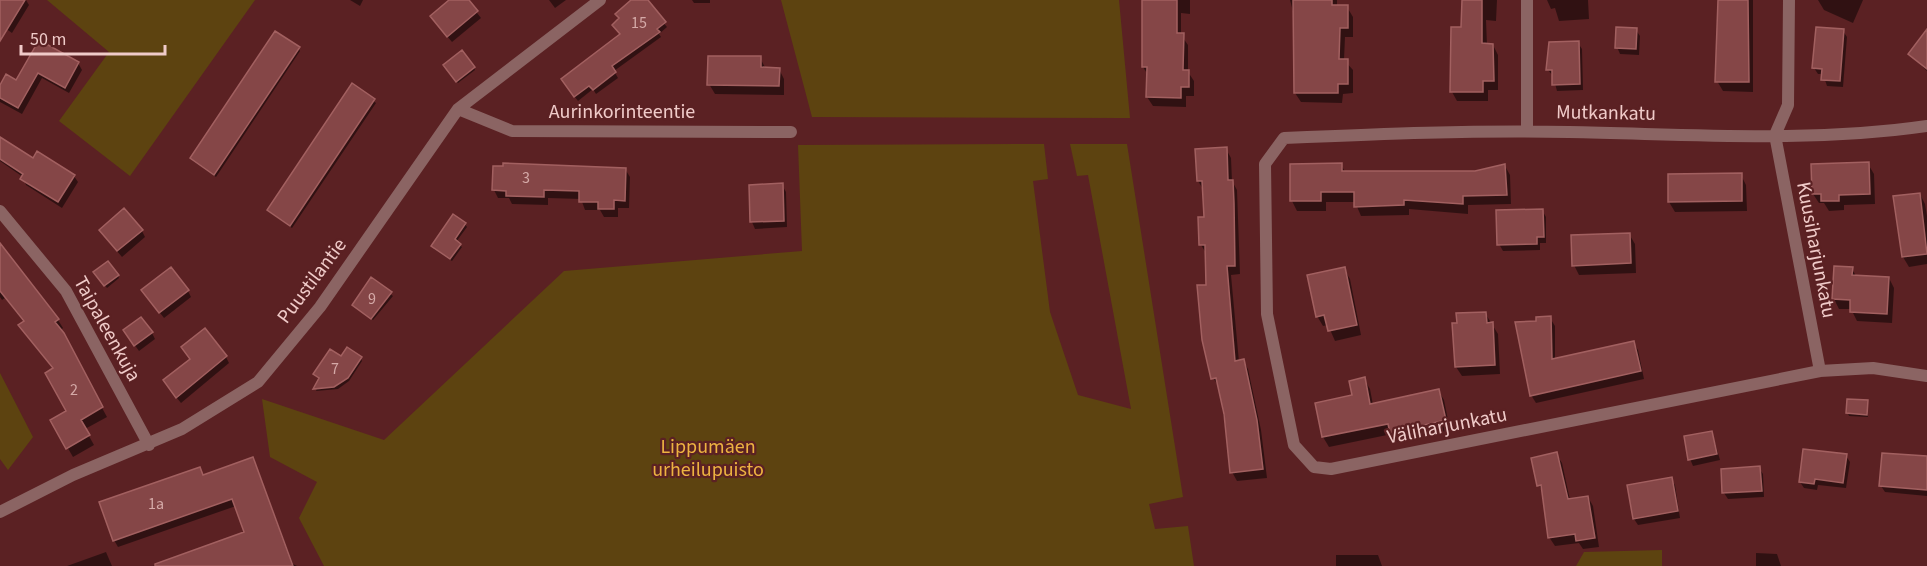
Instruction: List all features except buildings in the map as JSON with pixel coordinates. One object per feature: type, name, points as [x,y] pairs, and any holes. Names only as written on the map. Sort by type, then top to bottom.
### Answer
[{"type":"street","name":"Puustilantie","points":[[0,512],[73,475],[149,445],[221,407],[258,382],[320,307],[458,109],[600,0]]},
{"type":"street","points":[[1527,0],[1527,131]]},
{"type":"street","points":[[1774,135],[1788,105],[1789,0]]},
{"type":"street","name":"Aurinkorinteentie","points":[[458,109],[512,131],[791,132]]},
{"type":"street","name":"Mutkankatu","points":[[1284,138],[1527,131],[1774,135],[1889,132],[1927,126]]},
{"type":"street","name":"Kuusiharjunkatu","points":[[1774,135],[1820,371]]},
{"type":"street","name":"Väliharjunkatu","points":[[1284,138],[1265,164],[1267,314],[1294,446],[1314,467],[1331,469],[1820,371],[1873,368],[1927,376]]},
{"type":"street","name":"Taipaleenkuja","points":[[0,211],[66,291],[149,445]]},
{"type":"green space","points":[[47,0],[255,0],[130,176],[59,121],[109,52]]},
{"type":"green space","points":[[781,0],[1119,0],[1130,118],[812,117]]},
{"type":"green space","name":"Lippumäen urheilupuisto","points":[[1044,144],[1048,179],[1033,181],[1050,312],[1078,395],[1131,409],[1088,175],[1077,176],[1070,144],[1127,144],[1183,497],[1149,504],[1155,529],[1188,526],[1194,566],[324,566],[299,518],[317,482],[270,457],[262,399],[384,440],[564,271],[802,251],[798,145]]},
{"type":"green space","points":[[0,373],[33,437],[8,470],[0,459]]},
{"type":"green space","points":[[1662,550],[1662,566],[1576,566],[1584,552]]}]
